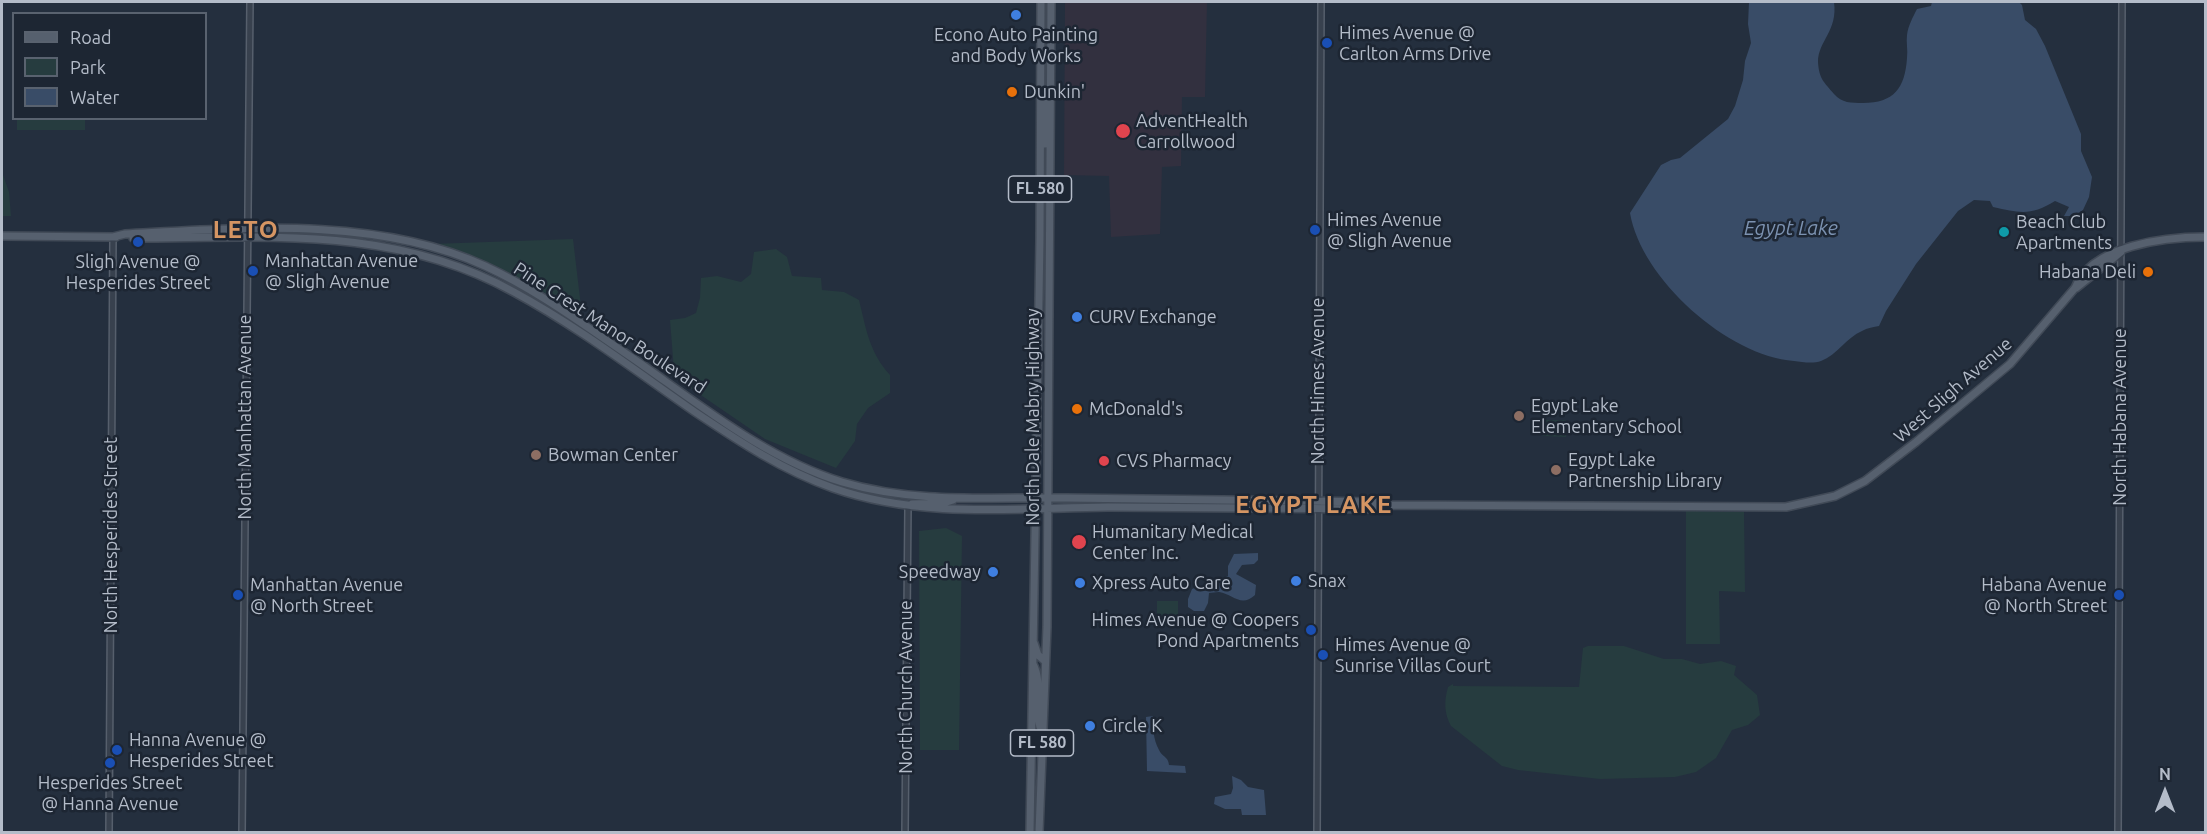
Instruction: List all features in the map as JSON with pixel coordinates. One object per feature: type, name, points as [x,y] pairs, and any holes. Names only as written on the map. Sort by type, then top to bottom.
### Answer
[{"type":"main road","name":"North Dale Mabry Highway","points":[[1030,832],[1040,238],[1041,2]]},
{"type":"main road","name":"North Dale Mabry Highway","points":[[1039,829],[1048,508],[1051,2]]},
{"type":"main road","points":[[1041,30],[1046,35],[1046,57],[1051,65]]},
{"type":"main road","points":[[1041,80],[1046,92],[1045,156],[1050,167]]},
{"type":"main road","points":[[1041,160],[1045,177],[1044,226],[1049,239]]},
{"type":"main road","name":"Pine Crest Manor Boulevard","points":[[247,233],[349,231],[394,237],[484,266],[541,297],[747,436],[793,462],[839,481],[907,495],[956,499],[1048,498],[1317,505]]},
{"type":"main road","points":[[2,236],[125,238],[247,233]]},
{"type":"main road","name":"Pine Crest Manor Boulevard","points":[[247,233],[323,238],[385,246],[441,261],[481,276],[543,309],[742,443],[788,471],[858,495],[908,506],[982,510],[1317,505]]},
{"type":"main road","name":"West Sligh Avenue","points":[[1317,505],[1379,508],[1388,505],[1786,507],[1835,496],[1865,482],[2010,364],[2075,288],[2079,279],[2108,254],[2158,240],[2205,237]]},
{"type":"main road","points":[[1040,238],[1045,252],[1045,317],[1049,326]]},
{"type":"main road","name":"Pine Crest Manor Boulevard","points":[[858,495],[895,499],[907,495]]},
{"type":"main road","name":"Pine Crest Manor Boulevard","points":[[908,506],[915,502],[944,504],[956,499]]},
{"type":"main road","points":[[1032,635],[1038,655],[1045,661]]},
{"type":"main road","points":[[1032,664],[1038,673],[1037,718],[1042,735]]},
{"type":"main road","points":[[1031,762],[1040,782]]},
{"type":"main road","points":[[1030,806],[1039,829]]},
{"type":"street","name":"North Manhattan Avenue","points":[[242,832],[250,2]]},
{"type":"street","name":"North Himes Avenue","points":[[1317,832],[1321,2]]},
{"type":"street","name":"North Habana Avenue","points":[[2118,832],[2122,2]]},
{"type":"street","name":"North Hesperides Street","points":[[109,832],[113,237]]},
{"type":"street","name":"North Church Avenue","points":[[905,832],[908,506]]},
{"type":"shaded area","name":"AdventHealth Carrollwood","points":[[1065,2],[1207,2],[1205,97],[1182,97],[1181,166],[1162,167],[1160,234],[1111,237],[1109,176],[1064,175]]},
{"type":"green space","points":[[17,120],[85,120],[85,130],[17,130]]},
{"type":"green space","points":[[2,172],[9,192],[11,216],[2,216]]},
{"type":"green space","points":[[573,239],[582,315],[510,274],[432,244]]},
{"type":"green space","points":[[776,249],[787,257],[792,276],[821,278],[822,290],[844,292],[859,300],[873,349],[890,375],[890,393],[868,408],[857,424],[855,441],[836,468],[765,439],[670,374],[674,371],[670,320],[685,318],[696,313],[700,298],[701,278],[717,276],[741,282],[751,274],[754,252]]},
{"type":"green space","points":[[1544,420],[1566,420],[1566,437],[1543,436]]},
{"type":"green space","points":[[1686,511],[1744,512],[1745,592],[1719,591],[1720,644],[1686,644]]},
{"type":"green space","points":[[946,528],[962,536],[959,750],[920,750],[919,531]]},
{"type":"green space","points":[[1157,601],[1178,601],[1178,626],[1157,626]]},
{"type":"green space","points":[[1624,646],[1664,659],[1682,659],[1700,664],[1721,661],[1736,666],[1734,675],[1757,695],[1760,715],[1748,725],[1732,730],[1716,758],[1696,772],[1675,777],[1600,779],[1518,770],[1502,766],[1451,726],[1445,702],[1448,687],[1453,684],[1453,686],[1579,687],[1583,648]]},
{"type":"water","name":"Egypt Lake","points":[[1749,2],[1834,2],[1833,21],[1819,55],[1821,76],[1840,99],[1851,103],[1863,103],[1883,100],[1896,92],[1904,78],[1908,32],[1917,9],[1931,6],[1932,2],[2019,2],[2022,5],[2025,20],[2036,29],[2045,46],[2081,134],[2081,151],[2092,177],[2089,197],[2083,210],[2074,216],[2064,216],[2069,207],[2055,201],[2039,209],[2025,212],[1993,207],[1990,201],[1974,200],[1958,211],[1916,264],[1879,326],[1866,329],[1852,337],[1832,355],[1821,361],[1804,362],[1768,356],[1742,345],[1716,329],[1691,310],[1669,288],[1637,238],[1630,213],[1661,165],[1680,158],[1728,119],[1735,106],[1743,80],[1745,61],[1751,43],[1748,24]]},
{"type":"water","points":[[1258,553],[1258,560],[1254,564],[1242,565],[1236,574],[1256,585],[1255,595],[1250,599],[1241,600],[1219,592],[1209,593],[1204,611],[1194,611],[1188,607],[1192,589],[1228,576],[1228,566],[1234,554]]},
{"type":"water","points":[[1153,716],[1154,738],[1160,752],[1169,765],[1185,766],[1186,773],[1147,771],[1146,717]]},
{"type":"water","points":[[1232,776],[1241,780],[1248,787],[1264,790],[1266,815],[1242,815],[1241,809],[1225,809],[1214,804],[1215,797],[1231,794]]},
{"type":"place","name":"Econo Auto Painting and Body Works","points":[[1016,15]]},
{"type":"place","name":"Himes Avenue @ Carlton Arms Drive","points":[[1327,43]]},
{"type":"place","name":"Dunkin'","points":[[1012,92]]},
{"type":"place","name":"AdventHealth Carrollwood","points":[[1123,131]]},
{"type":"place","name":"Himes Avenue @ Sligh Avenue","points":[[1315,230]]},
{"type":"place","name":"Beach Club Apartments","points":[[2004,232]]},
{"type":"place","name":"Sligh Avenue @ Hesperides Street","points":[[138,242]]},
{"type":"place","name":"Manhattan Avenue @ Sligh Avenue","points":[[253,271]]},
{"type":"place","name":"Habana Deli","points":[[2148,272]]},
{"type":"place","name":"CURV Exchange","points":[[1077,317]]},
{"type":"place","name":"McDonald's","points":[[1077,409]]},
{"type":"place","name":"Egypt Lake Elementary School","points":[[1519,416]]},
{"type":"place","name":"Bowman Center","points":[[536,455]]},
{"type":"place","name":"CVS Pharmacy","points":[[1104,461]]},
{"type":"place","name":"Egypt Lake Partnership Library","points":[[1556,470]]},
{"type":"place","name":"Humanitary Medical Center Inc.","points":[[1079,542]]},
{"type":"place","name":"Speedway","points":[[993,572]]},
{"type":"place","name":"Snax","points":[[1296,581]]},
{"type":"place","name":"Xpress Auto Care","points":[[1080,583]]},
{"type":"place","name":"Manhattan Avenue @ North Street","points":[[238,595]]},
{"type":"place","name":"Habana Avenue @ North Street","points":[[2119,595]]},
{"type":"place","name":"Himes Avenue @ Coopers Pond Apartments","points":[[1311,630]]},
{"type":"place","name":"Himes Avenue @ Sunrise Villas Court","points":[[1323,655]]},
{"type":"place","name":"Circle K","points":[[1090,726]]},
{"type":"place","name":"Hanna Avenue @ Hesperides Street","points":[[117,750]]},
{"type":"place","name":"Hesperides Street @ Hanna Avenue","points":[[110,763]]},
{"type":"district","name":"LETO","points":[[246,230]]},
{"type":"district","name":"EGYPT LAKE","points":[[1314,505]]}]
